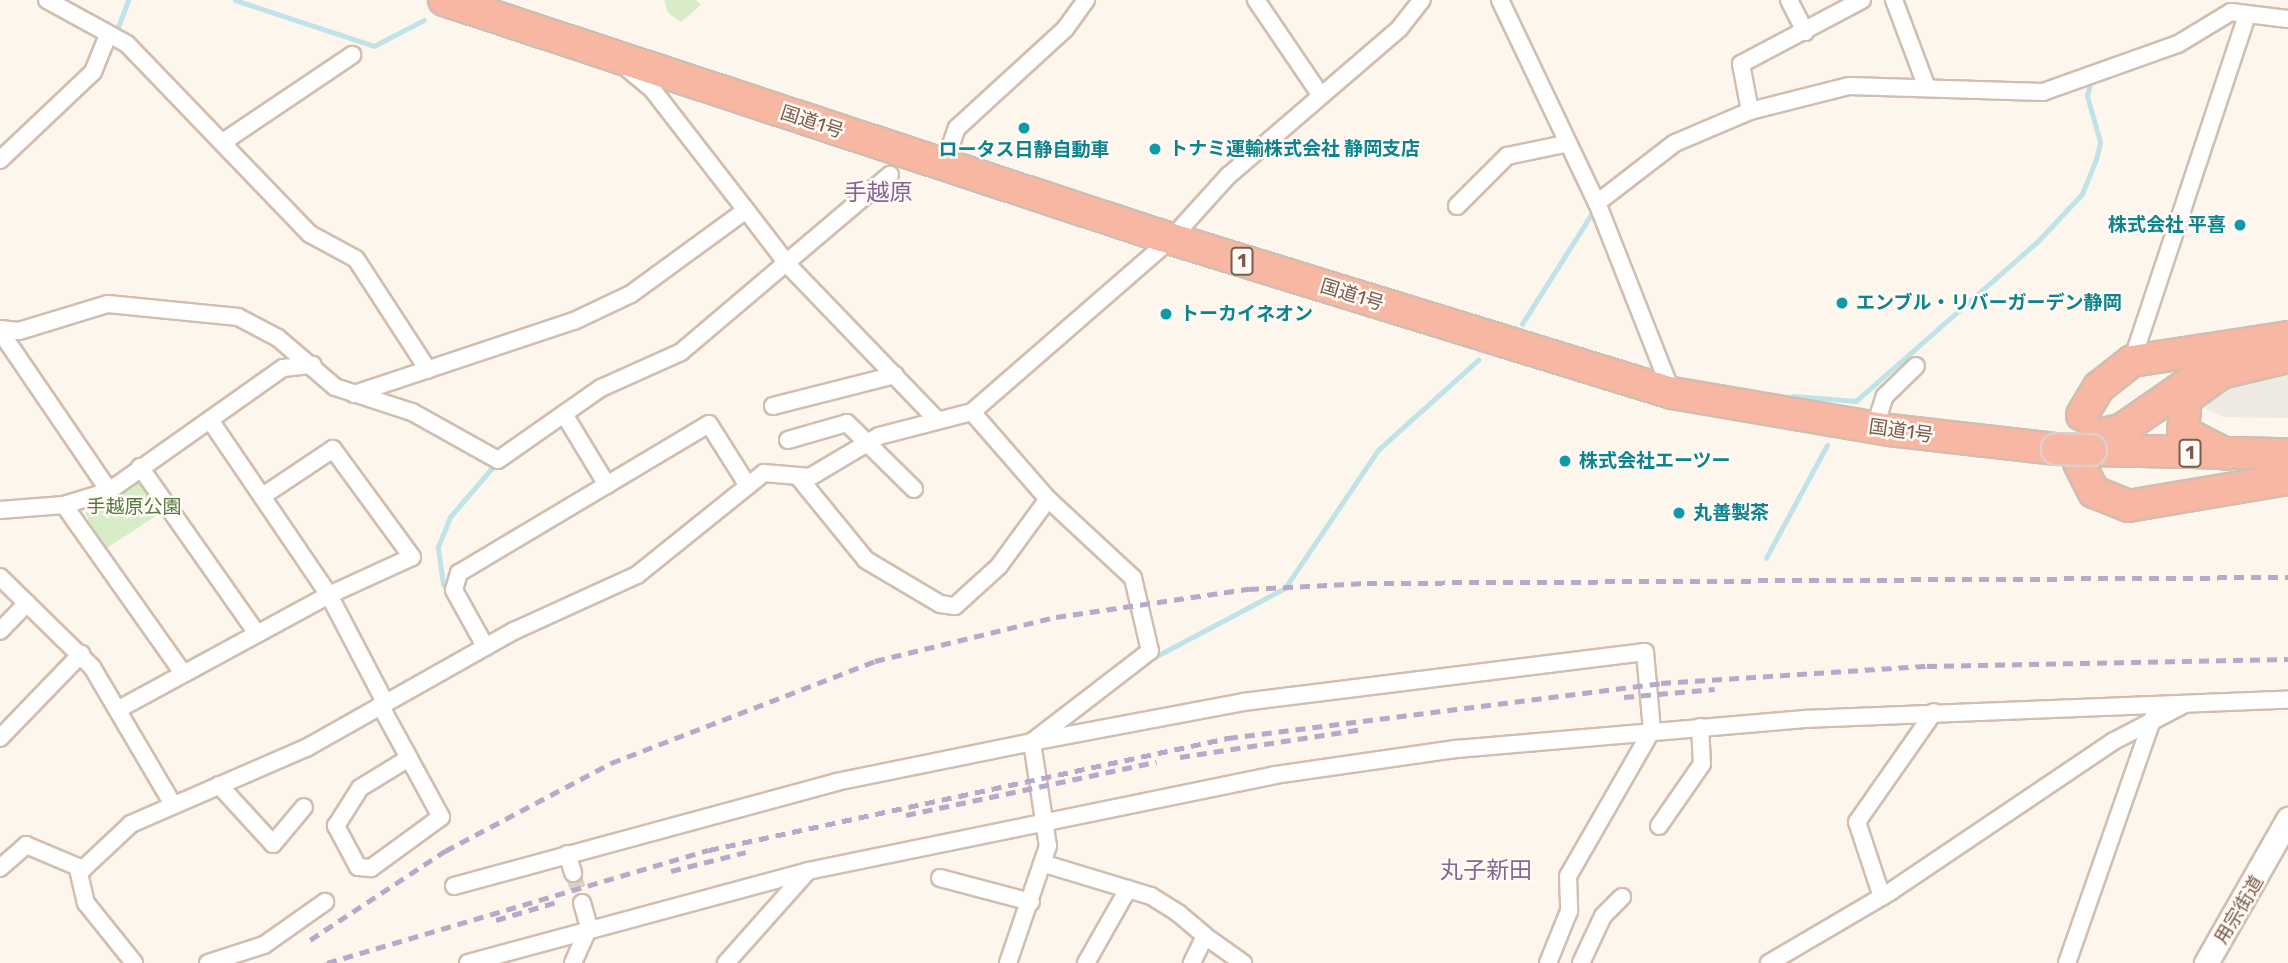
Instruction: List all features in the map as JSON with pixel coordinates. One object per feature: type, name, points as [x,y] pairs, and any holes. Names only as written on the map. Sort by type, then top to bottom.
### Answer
[{"type":"highway","name":"国道1号","points":[[444,0],[1171,239],[1672,393],[1788,414],[2225,454],[2288,454]]},
{"type":"highway","points":[[2288,337],[2132,361],[2099,387],[2077,441],[2094,492],[2127,506],[2288,479]]},
{"type":"highway","points":[[1788,414],[1878,417],[2077,441],[2121,430],[2198,378],[2288,357]]},
{"type":"highway","points":[[2225,454],[2192,441],[2183,432],[2180,410],[2204,380],[2243,367]]},
{"type":"street","points":[[47,0],[108,36],[127,44],[310,234],[356,259],[428,370]]},
{"type":"street","points":[[944,165],[957,128],[1065,29],[1086,0]]},
{"type":"street","points":[[1256,0],[1320,94]]},
{"type":"street","points":[[800,479],[864,443],[936,419],[972,412],[1171,239],[1227,176],[1399,29],[1422,0]]},
{"type":"street","points":[[1500,0],[1564,144],[1597,203],[1672,393]]},
{"type":"street","points":[[1790,0],[1805,32]]},
{"type":"street","points":[[1750,111],[1741,64],[1862,0]]},
{"type":"street","points":[[1894,0],[1927,88]]},
{"type":"street","points":[[1597,203],[1675,143],[1750,111],[1849,86],[2043,92],[2178,44],[2234,9],[2288,19]]},
{"type":"street","points":[[2132,361],[2234,9]]},
{"type":"street","points":[[0,160],[93,72],[108,36]]},
{"type":"street","points":[[223,142],[352,55]]},
{"type":"street","points":[[613,56],[652,89],[789,266],[936,419]]},
{"type":"street","points":[[1457,206],[1507,156],[1564,144]]},
{"type":"street","points":[[0,330],[19,331],[108,304],[202,310],[256,323],[313,365],[335,387],[462,435],[498,460],[601,388],[681,352],[789,266],[890,175]]},
{"type":"street","points":[[354,394],[574,321],[631,294],[747,210]]},
{"type":"street","points":[[0,330],[109,491]]},
{"type":"street","points":[[0,510],[64,505],[109,491],[283,368],[313,365]]},
{"type":"street","points":[[1878,417],[1885,397],[1916,366]]},
{"type":"street","points":[[772,407],[895,375]]},
{"type":"street","points":[[972,412],[1048,499],[1133,578],[1150,651],[1032,742]]},
{"type":"street","points":[[564,414],[607,485]]},
{"type":"street","points":[[210,419],[329,594],[409,758],[441,817],[371,869],[358,867],[336,826],[360,788],[409,758]]},
{"type":"street","points":[[788,440],[847,423],[864,443],[914,489]]},
{"type":"street","points":[[485,646],[454,590],[453,578],[709,424],[748,486]]},
{"type":"street","points":[[119,709],[329,594],[412,557],[333,449],[264,495]]},
{"type":"street","points":[[140,467],[256,632]]},
{"type":"street","points":[[78,869],[131,824],[172,803],[306,748],[485,646],[637,575],[748,486],[774,470],[800,479],[866,559],[919,593],[955,606],[999,566],[1048,499]]},
{"type":"street","points":[[64,505],[183,673]]},
{"type":"street","points":[[0,578],[81,654],[119,709],[172,803]]},
{"type":"street","points":[[0,631],[27,603]]},
{"type":"street","points":[[454,886],[836,782],[1032,742],[1243,702],[1645,652],[1652,730],[1568,876],[1569,911],[1548,963]]},
{"type":"street","points":[[0,738],[25,725],[81,654]]},
{"type":"street","points":[[468,963],[589,927],[808,871],[1048,818],[1288,773],[1652,730],[1934,712],[2193,700],[2288,700]]},
{"type":"street","points":[[1769,963],[1882,897],[2153,719],[2193,700]]},
{"type":"street","points":[[1882,897],[1857,822],[1934,712]]},
{"type":"street","points":[[2067,963],[2153,719]]},
{"type":"street","points":[[1659,826],[1702,764],[1700,727]]},
{"type":"street","points":[[1008,963],[1045,864],[1048,818],[1032,742]]},
{"type":"street","points":[[219,785],[273,844],[304,807]]},
{"type":"street","name":"用宗街道","points":[[2206,963],[2288,819]]},
{"type":"street","points":[[0,868],[26,845],[78,869]]},
{"type":"street","points":[[567,854],[573,873]]},
{"type":"street","points":[[1045,864],[1151,896],[1243,963]]},
{"type":"street","points":[[78,869],[86,903],[134,963]]},
{"type":"street","points":[[726,963],[808,871]]},
{"type":"street","points":[[940,878],[1031,902]]},
{"type":"street","points":[[1086,963],[1128,889]]},
{"type":"street","points":[[1581,963],[1603,916],[1622,897]]},
{"type":"street","points":[[208,963],[264,945],[325,902]]},
{"type":"street","points":[[573,963],[589,927],[582,903]]},
{"type":"street","points":[[1192,963],[1205,936]]},
{"type":"shaded area","points":[[2288,366],[2288,418],[2224,417],[2196,404],[2201,395]]},
{"type":"green space","points":[[664,0],[696,0],[701,5],[681,22],[668,13]]},
{"type":"green space","name":"手越原公園","points":[[138,480],[162,512],[104,550],[85,513]]},
{"type":"waterway","points":[[116,32],[128,0]]},
{"type":"waterway","points":[[235,0],[374,46],[424,20]]},
{"type":"waterway","points":[[1793,396],[1856,401],[2037,242],[2082,194],[2096,160],[2100,142],[2087,96],[2091,81]]},
{"type":"waterway","points":[[1522,324],[1594,210]]},
{"type":"waterway","points":[[1153,658],[1285,588],[1378,450],[1478,360]]},
{"type":"waterway","points":[[1766,558],[1827,445]]},
{"type":"waterway","points":[[468,631],[443,584],[438,547],[450,517],[492,468]]},
{"type":"tunnel","points":[[573,873],[582,903]]},
{"type":"railway","points":[[310,940],[445,851],[611,763],[875,661],[1056,617],[1249,589],[1367,583],[2288,577]]},
{"type":"railway","points":[[327,963],[709,850],[1228,738],[1661,683],[1927,666],[2288,659]]},
{"type":"railway","points":[[1624,697],[1715,689]]},
{"type":"railway","points":[[1180,757],[1363,729]]},
{"type":"railway","points":[[906,815],[1156,762]]},
{"type":"railway","points":[[671,871],[746,852]]},
{"type":"railway","points":[[496,920],[560,901]]},
{"type":"place","name":"ロータス日静自動車","points":[[1024,128]]},
{"type":"place","name":"トナミ運輸株式会社 静岡支店","points":[[1155,149]]},
{"type":"place","name":"株式会社 平喜","points":[[2240,225]]},
{"type":"place","name":"エンブル・リバーガーデン静岡","points":[[1842,303]]},
{"type":"place","name":"トーカイネオン","points":[[1166,314]]},
{"type":"place","name":"株式会社エーツー","points":[[1565,461]]},
{"type":"place","name":"丸善製茶","points":[[1679,513]]},
{"type":"district","name":"手越原","points":[[878,192]]},
{"type":"district","name":"丸子新田","points":[[1486,870]]}]
